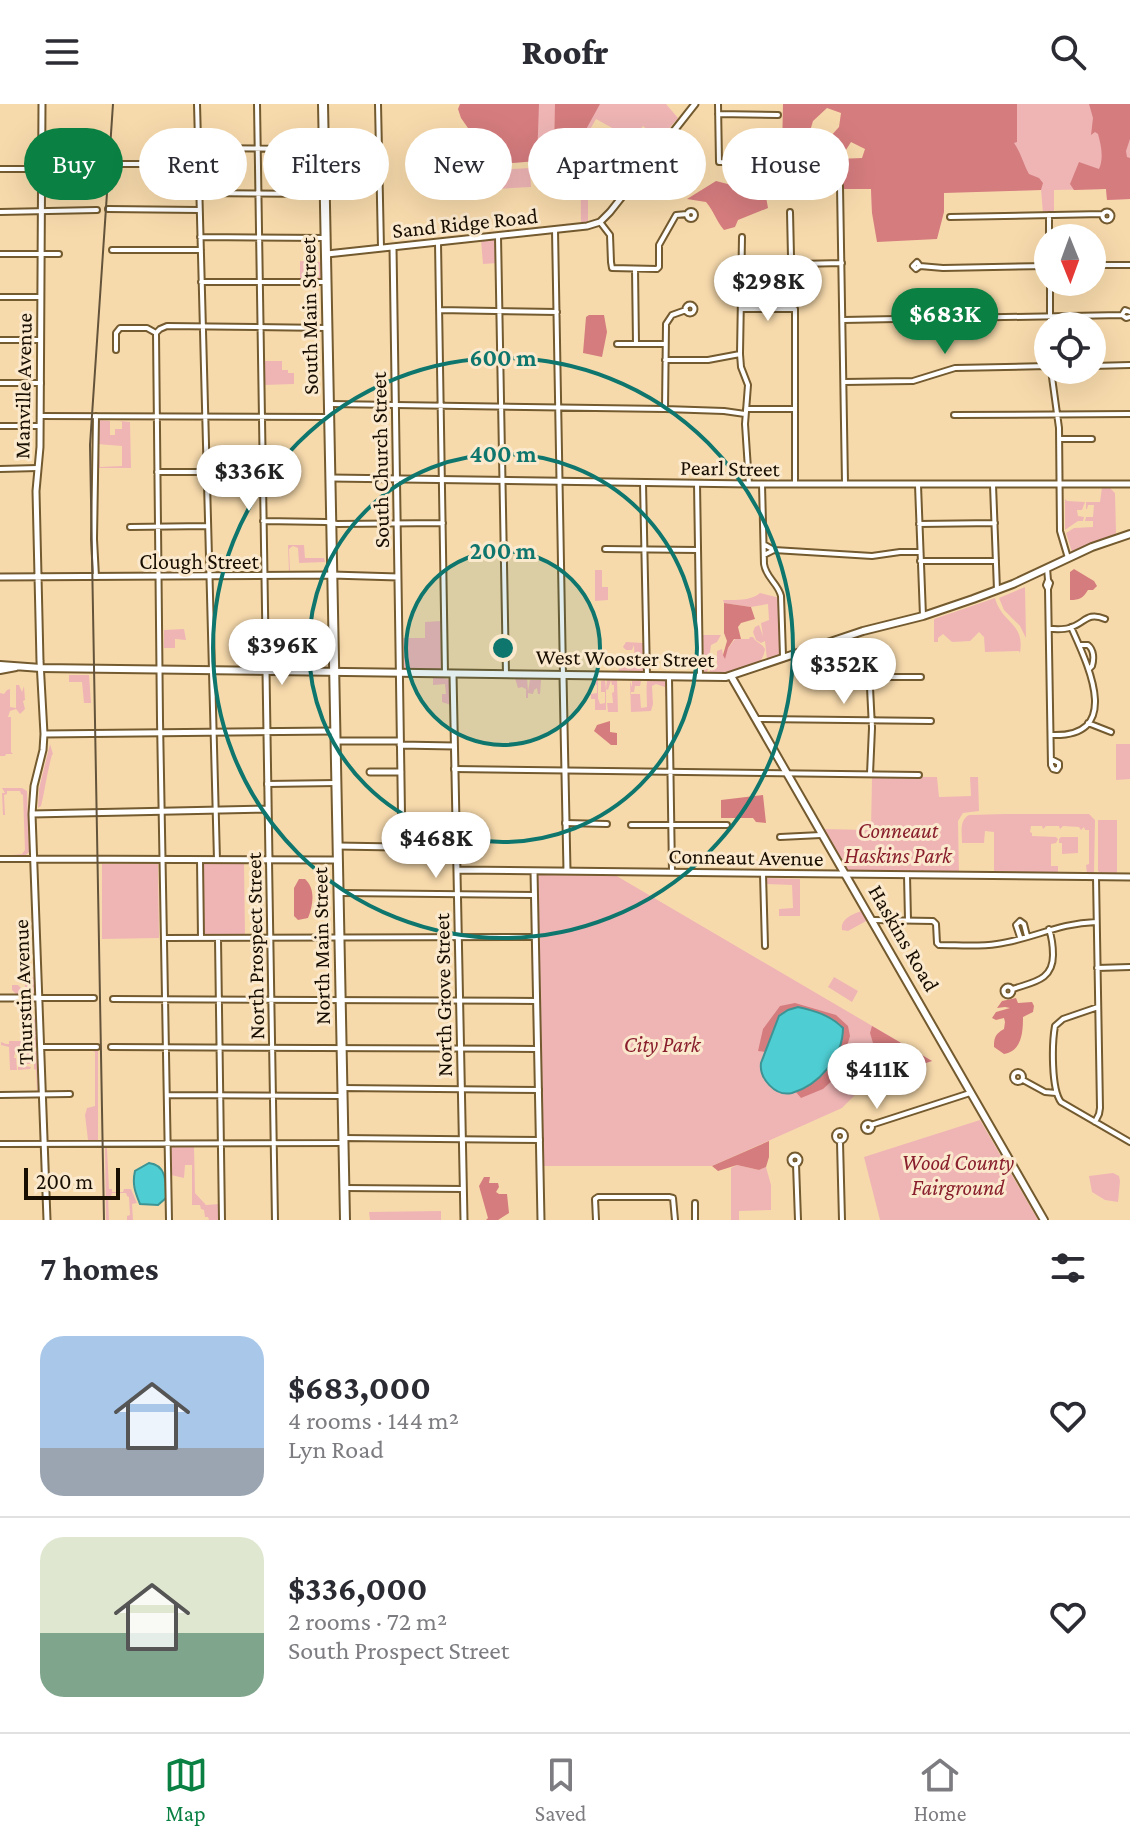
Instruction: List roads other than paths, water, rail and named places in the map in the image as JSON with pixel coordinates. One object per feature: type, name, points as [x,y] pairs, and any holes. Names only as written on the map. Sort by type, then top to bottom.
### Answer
[{"type":"main road","name":"South Main Street","points":[[323,104],[323,128]]},
{"type":"main road","name":"South Main Street","points":[[325,200],[335,672]]},
{"type":"main road","name":"West Wooster Street","points":[[0,667],[718,678],[997,591],[1106,541],[1130,534]]},
{"type":"main road","name":"North Main Street","points":[[335,672],[345,1220]]},
{"type":"main road","name":"Haskins Road","points":[[731,676],[1044,1220]]},
{"type":"street","name":"Manville Avenue","points":[[42,104],[42,128]]},
{"type":"street","points":[[197,104],[198,128]]},
{"type":"street","points":[[257,104],[266,671]]},
{"type":"street","points":[[378,104],[378,128]]},
{"type":"street","points":[[687,214],[676,215],[662,240],[658,249],[657,269],[612,268],[610,235],[600,222],[695,104]]},
{"type":"street","points":[[718,104],[719,162],[722,162]]},
{"type":"street","points":[[718,114],[778,115]]},
{"type":"street","points":[[247,148],[263,148]]},
{"type":"street","points":[[0,169],[24,169]]},
{"type":"street","points":[[247,193],[263,193]]},
{"type":"street","name":"Manville Avenue","points":[[41,200],[41,383],[36,491],[41,668]]},
{"type":"street","points":[[199,200],[217,860]]},
{"type":"street","points":[[380,200],[381,248]]},
{"type":"street","points":[[840,200],[845,484]]},
{"type":"street","points":[[108,209],[199,210]]},
{"type":"street","points":[[0,212],[97,210]]},
{"type":"street","points":[[790,212],[794,262],[842,263]]},
{"type":"street","points":[[950,217],[1103,214]]},
{"type":"street","points":[[1049,215],[1049,224]]},
{"type":"street","name":"Sand Ridge Road","points":[[326,254],[555,230],[600,222]]},
{"type":"street","points":[[555,230],[567,871]]},
{"type":"street","points":[[498,236],[506,675]]},
{"type":"street","points":[[200,237],[326,238]]},
{"type":"street","points":[[742,237],[740,354],[748,385],[745,436],[749,484]]},
{"type":"street","points":[[438,242],[449,674]]},
{"type":"street","name":"South Church Street","points":[[393,247],[402,847]]},
{"type":"street","points":[[112,250],[201,250]]},
{"type":"street","points":[[0,254],[59,254]]},
{"type":"street","points":[[1106,265],[1130,265]]},
{"type":"street","points":[[920,266],[1034,266]]},
{"type":"street","points":[[635,269],[636,344]]},
{"type":"street","points":[[201,282],[326,282]]},
{"type":"street","points":[[0,297],[41,297]]},
{"type":"street","points":[[740,309],[795,309],[795,484]]},
{"type":"street","points":[[439,310],[557,312]]},
{"type":"street","points":[[665,409],[667,320],[674,313],[686,310]]},
{"type":"street","points":[[1106,315],[1122,315],[1126,318],[1130,314]]},
{"type":"street","points":[[842,320],[1034,316]]},
{"type":"street","points":[[156,333],[164,327],[327,328]]},
{"type":"street","points":[[116,350],[116,333],[120,328],[147,328],[156,333]]},
{"type":"street","points":[[156,333],[169,1220]]},
{"type":"street","points":[[0,340],[41,340]]},
{"type":"street","points":[[617,344],[665,344]]},
{"type":"street","points":[[665,360],[708,360],[740,354]]},
{"type":"street","points":[[1106,366],[1130,365]]},
{"type":"street","points":[[844,382],[913,381],[955,368],[1034,368]]},
{"type":"street","points":[[0,383],[41,383]]},
{"type":"street","points":[[1053,384],[1058,414],[1060,531],[1068,558]]},
{"type":"street","points":[[328,404],[746,412],[796,409]]},
{"type":"street","points":[[954,415],[1130,414]]},
{"type":"street","points":[[40,416],[328,417]]},
{"type":"street","points":[[96,416],[96,577]]},
{"type":"street","points":[[0,426],[40,426]]},
{"type":"street","points":[[1059,439],[1092,439]]},
{"type":"street","points":[[0,469],[38,468]]},
{"type":"street","points":[[157,472],[207,472]]},
{"type":"street","name":"Pearl Street","points":[[330,478],[749,484],[1130,484]]},
{"type":"street","points":[[643,483],[647,677]]},
{"type":"street","points":[[697,483],[700,678]]},
{"type":"street","points":[[762,484],[766,573],[778,587],[781,596],[783,658]]},
{"type":"street","points":[[918,485],[923,616]]},
{"type":"street","points":[[993,485],[997,591]]},
{"type":"street","points":[[263,521],[443,523]]},
{"type":"street","points":[[919,524],[995,523]]},
{"type":"street","points":[[130,527],[208,526]]},
{"type":"street","points":[[764,545],[774,550],[872,556],[920,552]]},
{"type":"street","points":[[605,549],[698,550]]},
{"type":"street","points":[[764,555],[774,550]]},
{"type":"street","points":[[920,561],[996,561]]},
{"type":"street","points":[[1047,568],[1051,759]]},
{"type":"street","name":"Clough Street","points":[[0,577],[398,577]]},
{"type":"street","points":[[1049,629],[1071,627],[1091,616],[1105,619]]},
{"type":"street","points":[[1051,735],[1074,734],[1088,723],[1095,709],[1090,668],[1071,627]]},
{"type":"street","points":[[1079,645],[1088,645],[1092,650],[1090,668]]},
{"type":"street","points":[[869,667],[870,774]]},
{"type":"street","name":"Thurstin Avenue","points":[[41,668],[44,734],[32,814],[47,1220]]},
{"type":"street","name":"North Prospect Street","points":[[266,671],[275,1220]]},
{"type":"street","name":"North Grove Street","points":[[449,674],[454,746],[464,1220]]},
{"type":"street","points":[[869,677],[921,677]]},
{"type":"street","points":[[669,678],[672,872]]},
{"type":"street","points":[[757,719],[931,721]]},
{"type":"street","points":[[1088,723],[1111,732]]},
{"type":"street","points":[[44,734],[336,731]]},
{"type":"street","points":[[336,741],[454,746]]},
{"type":"street","points":[[454,769],[919,775]]},
{"type":"street","points":[[370,772],[401,772]]},
{"type":"street","points":[[267,784],[336,783]]},
{"type":"street","points":[[32,814],[268,809]]},
{"type":"street","points":[[565,823],[607,824]]},
{"type":"street","points":[[631,825],[727,825]]},
{"type":"street","points":[[780,837],[824,835]]},
{"type":"street","points":[[336,846],[456,848]]},
{"type":"street","points":[[0,859],[337,860]]},
{"type":"street","points":[[200,860],[201,938]]},
{"type":"street","name":"Conneaut Avenue","points":[[457,870],[1130,877]]},
{"type":"street","points":[[534,871],[541,1220]]},
{"type":"street","points":[[763,874],[765,946]]},
{"type":"street","points":[[907,875],[908,920]]},
{"type":"street","points":[[1095,1122],[1100,1108],[1096,877]]},
{"type":"street","points":[[338,893],[534,895]]},
{"type":"street","points":[[873,920],[935,922],[939,945],[989,945],[1073,923],[1096,922]]},
{"type":"street","points":[[1020,939],[1016,925],[1020,921],[1027,936]]},
{"type":"street","points":[[1013,989],[1050,972],[1053,948],[1049,929]]},
{"type":"street","points":[[164,938],[535,937]]},
{"type":"street","points":[[218,939],[222,1220]]},
{"type":"street","points":[[1097,968],[1130,967]]},
{"type":"street","points":[[0,998],[94,998]]},
{"type":"street","points":[[113,999],[537,1001]]},
{"type":"street","points":[[1098,1007],[1063,1019],[1055,1026],[1056,1093],[1061,1102],[1130,1142]]},
{"type":"street","points":[[41,1047],[97,1047]]},
{"type":"street","points":[[111,1047],[538,1049]]},
{"type":"street","points":[[1023,1080],[1045,1092],[1056,1093]]},
{"type":"street","points":[[167,1095],[273,1096],[461,1089],[539,1090]]},
{"type":"street","points":[[871,1125],[972,1093]]},
{"type":"street","points":[[0,1095],[70,1094]]},
{"type":"street","points":[[0,1144],[540,1140]]},
{"type":"street","points":[[840,1142],[842,1220]]},
{"type":"street","points":[[796,1164],[798,1220]]},
{"type":"street","points":[[344,1188],[463,1189]]},
{"type":"street","points":[[596,1220],[595,1199],[598,1197],[669,1197],[674,1201],[675,1220]]},
{"type":"street","points":[[695,1203],[695,1220]]},
{"type":"water","points":[[798,1007],[833,1020],[843,1028],[842,1039],[834,1059],[820,1077],[792,1093],[780,1092],[765,1080],[761,1063],[779,1016]]},
{"type":"water","points":[[149,1163],[159,1167],[164,1176],[166,1198],[158,1205],[140,1204],[134,1188],[135,1171]]},
{"type":"railway","points":[[104,1220],[90,445],[113,104]]},
{"type":"park label","name":"Conneaut Haskins Park","points":[[898,842]]},
{"type":"park label","name":"City Park","points":[[662,1044]]},
{"type":"park label","name":"Wood County Fairground","points":[[958,1174]]}]
